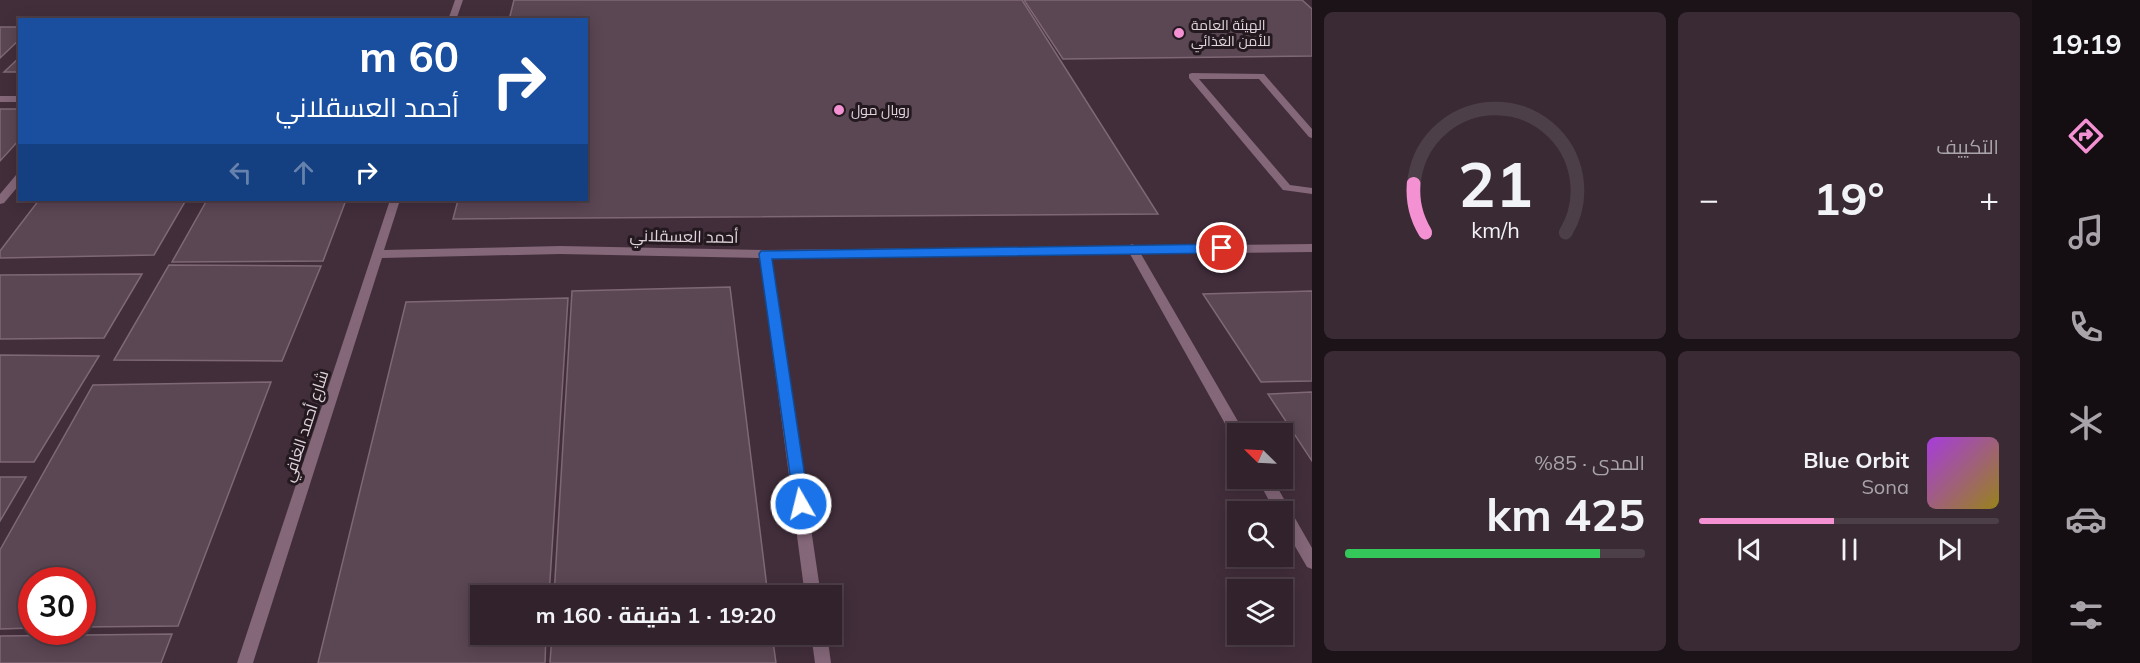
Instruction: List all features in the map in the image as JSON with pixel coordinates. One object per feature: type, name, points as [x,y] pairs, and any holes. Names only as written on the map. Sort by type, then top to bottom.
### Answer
[{"type":"street","points":[[453,18],[459,0]]},
{"type":"street","points":[[1312,135],[1261,76],[1192,76],[1287,188],[1312,191]]},
{"type":"street","points":[[0,99],[18,99]]},
{"type":"street","points":[[0,201],[18,179]]},
{"type":"street","name":"شارع أحمد الغافي","points":[[245,663],[395,201]]},
{"type":"street","points":[[1132,248],[1232,423]]},
{"type":"street","name":"أحمد العسقلاني","points":[[379,254],[560,250],[765,254],[1132,248],[1312,248]]},
{"type":"street","points":[[765,254],[811,585]]},
{"type":"street","points":[[1270,489],[1312,562]]},
{"type":"street","points":[[821,645],[823,663]]},
{"type":"building","name":"رويال مول","points":[[514,0],[1022,0],[1158,214],[453,219],[458,201],[588,201],[588,18],[510,18]]},
{"type":"building","name":"الهيئة العامة للأمن الغذائي","points":[[1024,0],[1302,0],[1312,9],[1312,56],[1063,59]]},
{"type":"building","points":[[0,27],[18,27],[18,41],[0,58]]},
{"type":"building","points":[[18,59],[18,72],[4,72]]},
{"type":"building","points":[[0,109],[18,109],[18,141],[0,161]]},
{"type":"building","points":[[38,201],[185,201],[154,255],[0,258],[0,251]]},
{"type":"building","points":[[206,201],[346,201],[323,261],[172,262]]},
{"type":"building","points":[[169,265],[321,266],[282,361],[114,360]]},
{"type":"building","points":[[142,274],[104,338],[0,339],[0,275]]},
{"type":"building","points":[[730,287],[767,585],[555,585],[572,291]]},
{"type":"building","points":[[1312,291],[1312,381],[1261,382],[1203,294]]},
{"type":"building","points":[[568,298],[550,585],[470,585],[470,645],[546,645],[545,663],[318,663],[406,302]]},
{"type":"building","points":[[0,355],[99,356],[34,462],[0,462]]},
{"type":"building","points":[[271,382],[178,626],[96,627],[96,567],[18,567],[18,628],[0,629],[0,550],[93,385]]},
{"type":"building","points":[[1312,392],[1312,461],[1293,432],[1293,423],[1287,423],[1268,394]]},
{"type":"building","points":[[0,477],[26,477],[0,521]]},
{"type":"building","points":[[172,634],[161,663],[0,663],[0,636],[18,636],[18,645],[96,645],[96,635]]},
{"type":"building","points":[[551,645],[774,645],[776,663],[550,663]]},
{"type":"place","name":"الهيئة العامة للأمن الغذائي","points":[[1179,33]]},
{"type":"place","name":"رويال مول","points":[[839,110]]},
{"type":"route","points":[[801,504],[765,254],[1222,248]]}]
